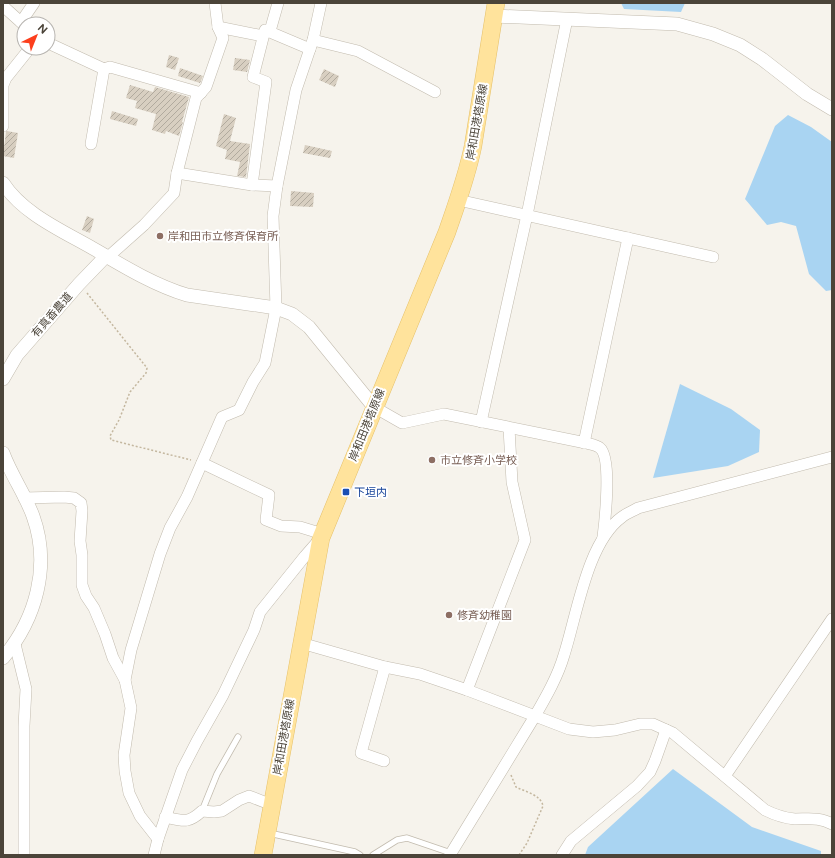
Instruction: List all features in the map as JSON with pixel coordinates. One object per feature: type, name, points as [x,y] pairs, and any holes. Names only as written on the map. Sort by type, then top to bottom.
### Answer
[{"type":"main road","name":"岸和田港塔原線","points":[[263,855],[322,536],[447,232],[470,165],[495,9]]},
{"type":"street","points":[[27,16],[34,3]]},
{"type":"street","points":[[107,256],[144,225],[174,193],[177,173],[196,98],[206,87],[223,38],[218,27],[215,3]]},
{"type":"street","points":[[252,185],[266,82],[253,77],[278,3]]},
{"type":"street","points":[[125,680],[131,650],[160,554],[170,528],[187,497],[222,417],[239,410],[253,382],[266,363],[276,308],[274,216],[277,186],[296,90],[312,45],[321,3]]},
{"type":"street","points":[[3,6],[16,18]]},
{"type":"street","points":[[495,9],[568,19],[677,24],[712,34],[740,45],[762,59],[807,94],[832,109]]},
{"type":"street","points":[[481,422],[527,215],[568,19]]},
{"type":"street","points":[[218,27],[267,34],[312,45],[358,51],[435,92]]},
{"type":"street","points":[[56,46],[104,69],[110,67],[201,93]]},
{"type":"street","points":[[3,126],[3,85],[6,78],[24,56]]},
{"type":"street","points":[[91,144],[104,69]]},
{"type":"street","points":[[177,173],[252,185],[277,186]]},
{"type":"street","points":[[3,183],[20,202],[37,216],[107,256],[173,291],[187,295],[276,308],[292,314],[309,327],[374,408],[402,423],[444,414],[584,443],[600,448],[604,454],[608,491],[603,539]]},
{"type":"street","points":[[458,200],[713,256]]},
{"type":"street","points":[[584,443],[628,238]]},
{"type":"street","name":"有真香農道","points":[[3,379],[17,355],[79,284],[107,256]]},
{"type":"street","points":[[467,690],[525,540],[512,482],[509,428]]},
{"type":"street","points":[[3,453],[6,463],[33,515],[39,535],[42,561],[40,582],[29,617],[15,644],[3,658]]},
{"type":"street","points":[[451,854],[546,696],[564,657],[588,570],[597,548],[609,530],[621,517],[638,508],[832,457]]},
{"type":"street","points":[[154,855],[158,839],[182,770],[223,695],[254,630],[260,612],[322,536],[300,527],[281,526],[266,520],[269,495],[202,463]]},
{"type":"street","points":[[24,498],[64,497],[74,498],[80,503],[82,511],[80,541],[82,555],[82,585],[86,596],[94,608],[113,658],[125,680],[131,708],[124,755],[129,793],[140,816],[158,839]]},
{"type":"street","points":[[725,776],[828,633],[832,619]]},
{"type":"street","points":[[301,643],[385,667],[420,674],[467,690],[569,729],[593,732],[615,730],[640,724],[653,724],[674,733],[765,810],[777,816],[795,819],[812,818],[826,820],[832,824]]},
{"type":"street","points":[[15,644],[26,689],[24,726],[24,855]]},
{"type":"street","points":[[384,761],[361,753],[385,667]]},
{"type":"street","points":[[562,855],[571,841],[636,786],[650,772],[666,730]]},
{"type":"street","points":[[165,818],[184,821],[195,818],[202,811],[222,812],[239,800],[249,796],[272,805]]},
{"type":"lane","points":[[202,811],[217,774],[238,737]]},
{"type":"lane","points":[[267,832],[355,852],[360,855]]},
{"type":"lane","points":[[373,855],[397,840],[407,838],[451,854]]},
{"type":"path","points":[[79,284],[147,368],[146,373],[130,392],[119,420],[110,436],[111,440],[202,463]]},
{"type":"path","points":[[510,757],[511,774],[516,787],[538,798],[542,801],[543,806],[519,855]]},
{"type":"water","points":[[621,3],[685,3],[681,12],[624,9]]},
{"type":"water","points":[[788,115],[811,127],[832,142],[832,290],[826,291],[809,274],[796,226],[781,222],[767,225],[745,199],[775,126]]},
{"type":"water","points":[[680,384],[731,409],[760,430],[759,452],[728,466],[653,478]]},
{"type":"water","points":[[673,769],[752,827],[821,851],[821,855],[585,855],[588,847]]},
{"type":"building","points":[[169,55],[179,58],[175,70],[166,67]]},
{"type":"building","points":[[235,58],[250,60],[247,72],[233,70]]},
{"type":"building","points":[[180,68],[203,76],[200,83],[178,76]]},
{"type":"building","points":[[324,69],[339,76],[335,87],[319,80]]},
{"type":"building","points":[[130,85],[153,92],[155,87],[189,97],[179,136],[166,131],[165,134],[152,130],[156,114],[135,108],[137,101],[126,98]]},
{"type":"building","points":[[112,111],[138,119],[136,126],[110,119]]},
{"type":"building","points":[[224,114],[236,118],[230,141],[250,144],[246,177],[237,176],[240,162],[225,159],[227,150],[216,146]]},
{"type":"building","points":[[7,131],[18,133],[14,158],[3,156]]},
{"type":"building","points":[[305,145],[332,151],[330,158],[303,153]]},
{"type":"building","points":[[291,191],[314,193],[313,207],[290,206]]},
{"type":"building","points":[[87,216],[94,219],[90,233],[82,230]]},
{"type":"place","name":"岸和田市立修斉保育所","points":[[160,236]]},
{"type":"place","name":"市立修斉小学校","points":[[432,460]]},
{"type":"place","name":"下垣内","points":[[346,492]]},
{"type":"place","name":"修斉幼稚園","points":[[449,615]]}]
